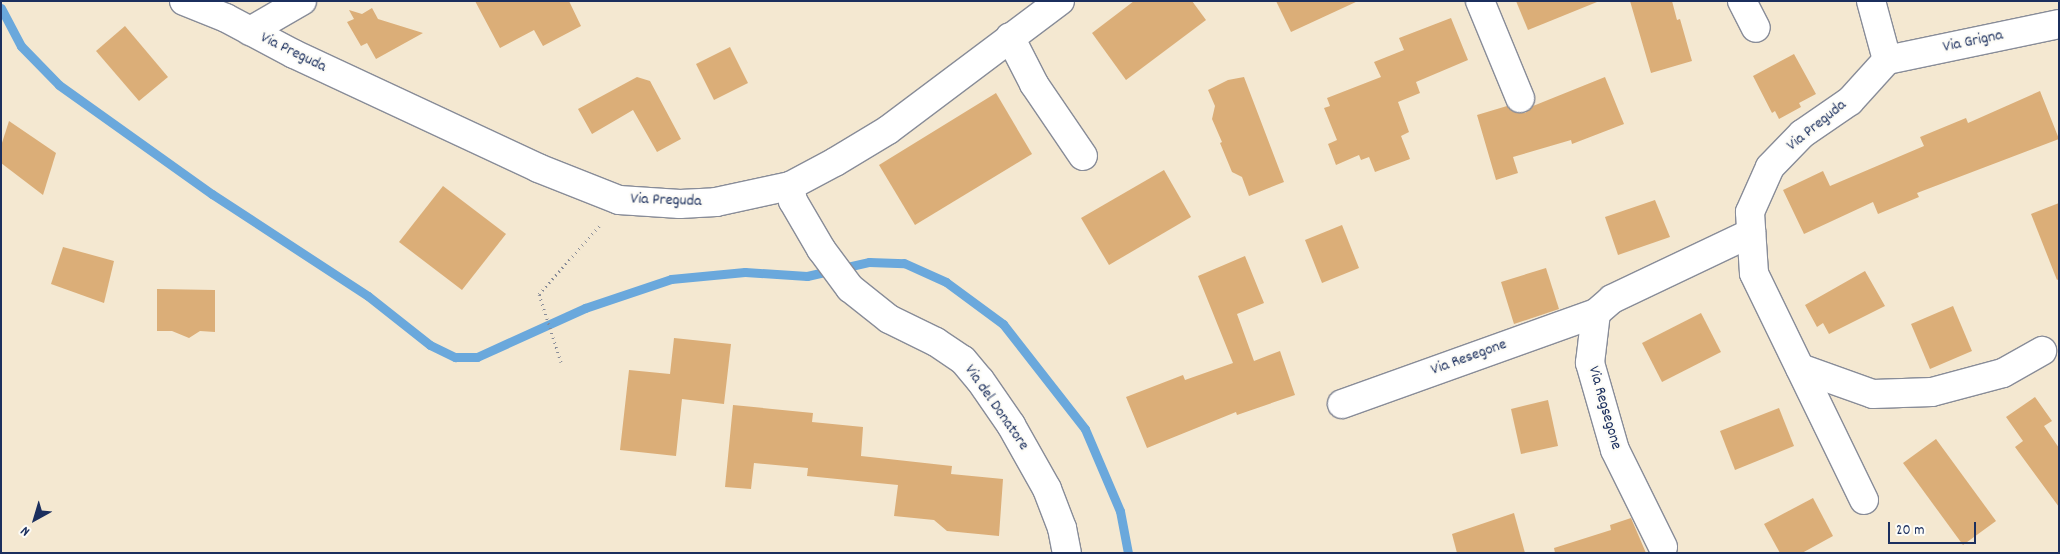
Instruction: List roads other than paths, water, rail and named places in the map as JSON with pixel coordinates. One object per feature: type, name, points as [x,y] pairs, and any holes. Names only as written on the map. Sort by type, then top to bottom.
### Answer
[{"type":"street","name":"Via Preguda","points":[[184,1],[538,168],[622,200],[654,204],[716,202],[790,186],[888,130],[1060,1]]},
{"type":"street","name":"Via Preguda","points":[[250,31],[302,1]]},
{"type":"street","points":[[1480,1],[1520,98]]},
{"type":"street","points":[[1742,1],[1756,28]]},
{"type":"street","points":[[1871,1],[1887,60]]},
{"type":"street","name":"Via Grigna","points":[[1887,60],[2059,24]]},
{"type":"street","points":[[1010,37],[1034,84],[1083,156]]},
{"type":"street","name":"Via Preguda","points":[[1864,500],[1754,273],[1750,212],[1770,167],[1802,134],[1850,100],[1887,60]]},
{"type":"street","name":"Via del Donatore","points":[[790,186],[793,201],[821,249],[850,288],[889,319],[936,342],[963,360],[980,380],[1011,425],[1047,490],[1062,528],[1067,553]]},
{"type":"street","points":[[1596,313],[1612,298],[1752,233]]},
{"type":"street","name":"Via Resegone","points":[[1342,404],[1596,313]]},
{"type":"street","name":"Via Regsegone","points":[[1596,313],[1590,363],[1615,450],[1663,548]]},
{"type":"street","points":[[1800,368],[1873,394],[1932,392],[2003,373],[2042,351]]},
{"type":"waterway","points":[[1,8],[21,46],[59,85],[212,194],[368,296],[430,345],[455,357],[477,357],[585,308],[671,279],[745,272],[807,276],[869,262],[904,263],[946,282],[1003,324],[1085,429],[1120,511],[1128,553]]}]
